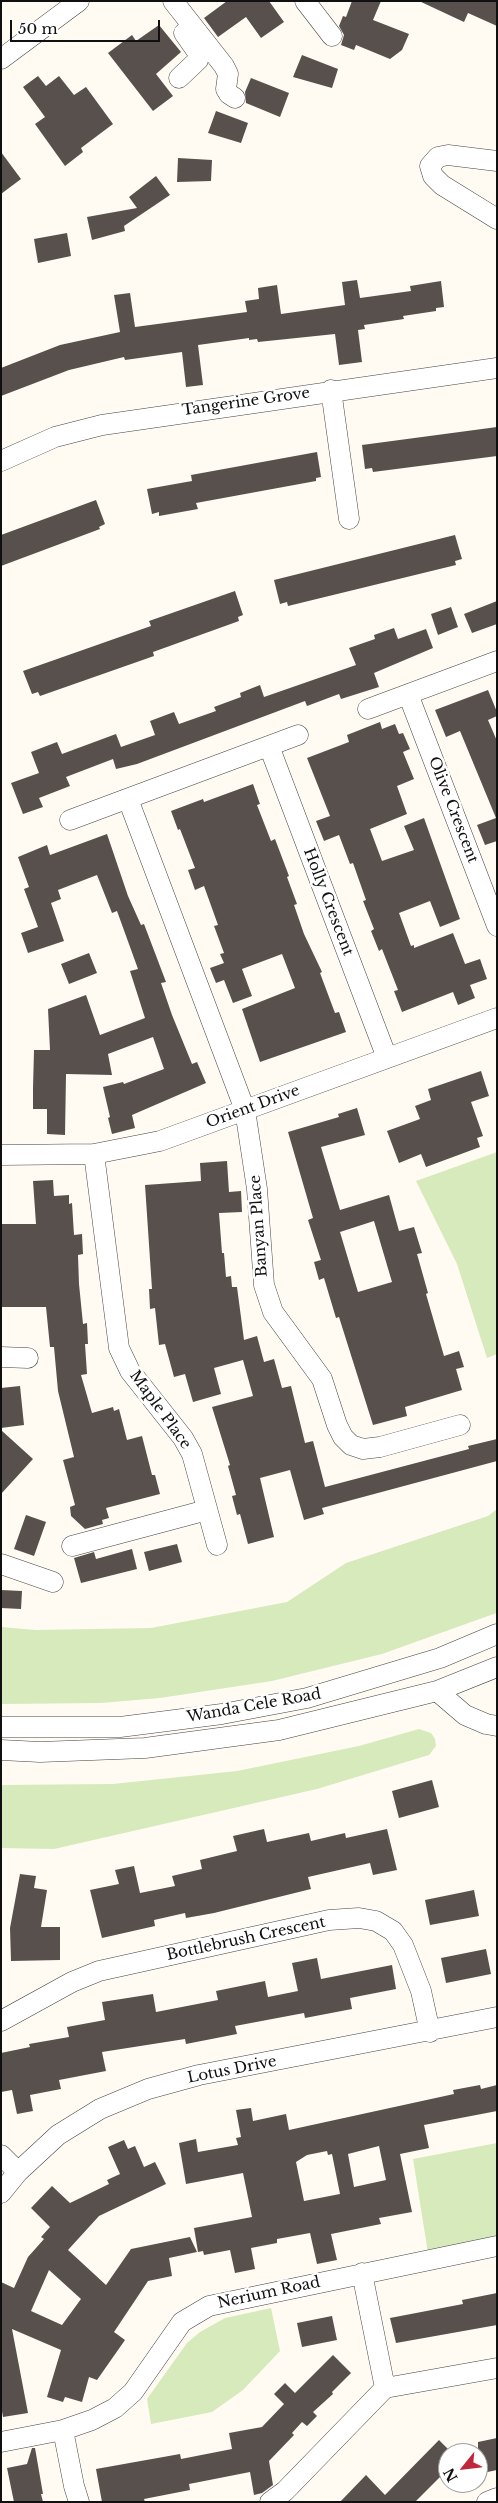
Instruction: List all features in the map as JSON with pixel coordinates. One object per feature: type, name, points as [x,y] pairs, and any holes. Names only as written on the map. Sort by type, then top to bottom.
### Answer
[{"type":"street","points":[[1,59],[80,1]]},
{"type":"street","points":[[160,1],[198,53],[198,60],[194,66],[179,78]]},
{"type":"street","points":[[173,1],[224,66],[228,74],[226,89],[235,98]]},
{"type":"street","points":[[305,1],[332,36]]},
{"type":"street","points":[[497,161],[448,155],[438,157],[430,166],[433,176],[442,185],[497,219]]},
{"type":"street","name":"Tangerine Grove","points":[[1,461],[55,438],[102,425],[331,390],[497,368]]},
{"type":"street","points":[[331,390],[349,519]]},
{"type":"street","points":[[368,709],[497,660]]},
{"type":"street","name":"Olive Crescent","points":[[408,694],[497,926]]},
{"type":"street","points":[[70,820],[298,735]]},
{"type":"street","name":"Holly Crescent","points":[[269,746],[387,1058]]},
{"type":"street","points":[[128,799],[245,1110]]},
{"type":"street","name":"Orient Drive","points":[[1,1156],[94,1154],[160,1141],[497,1018]]},
{"type":"street","name":"Banyan Place","points":[[245,1110],[257,1189],[264,1285],[273,1312],[322,1380],[343,1437],[351,1445],[363,1448],[380,1447],[460,1425]]},
{"type":"street","name":"Maple Place","points":[[94,1154],[119,1348],[130,1371],[183,1438],[192,1454],[217,1545]]},
{"type":"street","points":[[1,1357],[28,1358]]},
{"type":"street","points":[[72,1546],[207,1510]]},
{"type":"street","points":[[1,1564],[53,1582]]},
{"type":"street","name":"Wanda Cele Road","points":[[1,1727],[120,1727],[222,1714],[298,1700],[440,1658],[497,1634]]},
{"type":"street","name":"Wanda Cele Road","points":[[1,1750],[40,1752],[145,1748],[279,1730],[437,1691],[497,1667]]},
{"type":"street","points":[[437,1691],[465,1715],[486,1724],[497,1726]]},
{"type":"street","name":"Bottlebrush Crescent","points":[[1,2021],[72,1982],[99,1971],[329,1920],[359,1918],[376,1921],[392,1931],[404,1945],[421,1991],[430,2032]]},
{"type":"street","name":"Lotus Drive","points":[[1,2193],[18,2172],[58,2136],[92,2114],[148,2090],[199,2076],[497,2018]]},
{"type":"street","points":[[1,2155],[18,2172]]},
{"type":"street","name":"Nerium Road","points":[[1,2442],[63,2430],[92,2420],[115,2408],[133,2392],[182,2322],[193,2313],[227,2301],[497,2246]]},
{"type":"street","points":[[362,2273],[384,2388]]},
{"type":"street","points":[[270,2502],[285,2491],[384,2388],[497,2368]]},
{"type":"street","points":[[63,2430],[79,2502]]},
{"type":"street","points":[[487,2502],[497,2498]]},
{"type":"green space","points":[[497,1152],[497,1354],[487,1358],[457,1264],[416,1181]]},
{"type":"green space","points":[[497,1509],[497,1613],[382,1654],[272,1681],[160,1698],[101,1703],[1,1704],[1,1627],[36,1630],[151,1628],[287,1602],[346,1563],[488,1516]]},
{"type":"green space","points":[[419,1729],[431,1733],[435,1739],[436,1746],[429,1755],[317,1789],[54,1849],[1,1848],[1,1785],[113,1784],[237,1771],[359,1746]]},
{"type":"green space","points":[[497,2143],[497,2240],[428,2253],[413,2159]]},
{"type":"green space","points":[[271,2308],[280,2351],[243,2390],[212,2412],[151,2424],[147,2399],[187,2343],[200,2332],[225,2318]]},
{"type":"building","points":[[227,1],[269,1],[284,22],[261,38],[246,17],[218,37],[204,18]]},
{"type":"building","points":[[352,1],[381,1],[373,20],[409,34],[402,50],[390,59],[356,45],[354,50],[341,45],[344,35],[339,26],[343,16],[346,17]]},
{"type":"building","points":[[419,1],[497,1],[497,26],[468,13],[464,22]]},
{"type":"building","points":[[159,25],[181,52],[156,74],[173,96],[153,111],[108,53],[132,35],[136,41]]},
{"type":"building","points":[[302,55],[338,69],[332,88],[293,77]]},
{"type":"building","points":[[38,76],[46,86],[59,76],[74,95],[86,87],[113,124],[81,148],[83,152],[65,166],[35,124],[45,117],[23,87]]},
{"type":"building","points":[[251,78],[289,93],[280,117],[246,103],[245,92]]},
{"type":"building","points":[[216,111],[248,123],[241,143],[208,133]]},
{"type":"building","points":[[1,152],[21,179],[1,194]]},
{"type":"building","points":[[178,158],[212,160],[211,181],[177,182]]},
{"type":"building","points":[[156,176],[170,195],[124,226],[125,231],[92,240],[87,217],[137,208],[129,197]]},
{"type":"building","points":[[67,233],[71,256],[38,263],[34,239]]},
{"type":"building","points":[[357,280],[360,298],[411,291],[410,286],[441,281],[444,307],[436,308],[436,311],[403,316],[404,319],[364,325],[365,329],[358,330],[362,362],[339,365],[335,334],[258,342],[257,339],[249,340],[249,338],[198,345],[203,385],[186,387],[182,352],[125,360],[124,357],[69,370],[1,396],[1,368],[60,345],[120,332],[114,295],[130,293],[135,327],[247,312],[245,301],[259,299],[258,288],[277,285],[281,314],[345,305],[342,282]]},
{"type":"building","points":[[497,427],[497,456],[373,472],[372,468],[365,469],[362,445]]},
{"type":"building","points":[[317,452],[321,477],[316,478],[316,481],[196,503],[198,509],[159,516],[159,512],[152,514],[147,489],[192,481],[191,475]]},
{"type":"building","points":[[96,500],[105,524],[99,527],[100,529],[1,566],[1,535]]},
{"type":"building","points":[[455,535],[462,559],[455,561],[456,565],[288,606],[287,602],[280,604],[274,580]]},
{"type":"building","points":[[235,591],[243,615],[238,617],[239,621],[153,652],[154,656],[40,696],[38,692],[32,694],[23,671],[151,626],[149,621]]},
{"type":"building","points":[[497,601],[497,624],[472,633],[464,614]]},
{"type":"building","points":[[451,607],[458,627],[438,635],[431,614]]},
{"type":"building","points":[[394,628],[398,639],[426,629],[433,648],[374,673],[379,687],[341,699],[339,694],[307,706],[305,701],[137,764],[116,769],[113,759],[66,777],[70,786],[39,798],[43,807],[23,814],[11,783],[39,773],[31,752],[57,742],[62,754],[116,734],[121,747],[155,735],[150,721],[174,712],[179,724],[216,711],[214,707],[241,697],[240,693],[260,685],[264,697],[356,665],[349,648],[375,639],[374,635]]},
{"type":"building","points":[[488,690],[497,712],[497,716],[488,720],[497,741],[497,841],[485,845],[477,825],[496,818],[460,731],[446,737],[435,710]]},
{"type":"building","points":[[380,722],[382,729],[395,724],[399,734],[403,733],[410,749],[403,752],[414,779],[397,786],[407,814],[370,829],[382,861],[414,850],[404,826],[424,818],[460,919],[440,927],[430,901],[399,913],[411,946],[414,945],[414,948],[453,933],[465,964],[480,959],[487,979],[470,985],[475,998],[458,1005],[453,992],[402,1012],[394,991],[398,990],[382,949],[379,951],[371,931],[374,929],[363,901],[366,900],[353,863],[350,864],[339,835],[324,841],[316,821],[330,816],[307,758],[349,742],[347,735]]},
{"type":"building","points":[[253,784],[260,804],[257,805],[271,841],[275,839],[289,876],[287,877],[297,904],[294,905],[304,934],[322,972],[320,973],[335,1013],[339,1012],[346,1032],[260,1062],[242,1009],[295,988],[282,954],[242,969],[252,996],[233,1003],[224,980],[216,983],[210,968],[224,963],[220,954],[224,953],[214,926],[218,925],[204,886],[195,890],[188,870],[195,868],[171,811],[203,799],[204,802]]},
{"type":"building","points":[[107,834],[128,896],[141,925],[144,924],[166,982],[161,983],[172,1015],[192,1064],[197,1062],[206,1083],[132,1115],[135,1128],[112,1134],[103,1087],[123,1082],[124,1084],[164,1069],[153,1037],[108,1054],[112,1075],[66,1074],[65,1135],[47,1134],[47,1109],[33,1109],[33,1088],[34,1050],[50,1050],[48,1009],[86,995],[100,1035],[145,1018],[130,971],[138,969],[117,911],[112,913],[97,875],[58,890],[61,899],[51,903],[64,941],[28,953],[21,933],[38,927],[24,889],[29,887],[18,857],[47,845],[50,855]]},
{"type":"building","points":[[89,953],[97,973],[69,984],[61,964]]},
{"type":"building","points":[[481,1071],[489,1096],[471,1102],[483,1136],[477,1138],[480,1147],[426,1167],[421,1154],[399,1163],[387,1131],[420,1119],[415,1106],[431,1100],[428,1089]]},
{"type":"building","points":[[357,1108],[365,1135],[321,1147],[340,1210],[389,1195],[399,1231],[414,1227],[422,1253],[417,1254],[428,1293],[426,1294],[444,1356],[459,1351],[464,1367],[456,1369],[462,1390],[405,1407],[407,1416],[373,1425],[339,1317],[336,1318],[324,1278],[319,1280],[314,1262],[321,1260],[308,1220],[313,1218],[288,1132],[339,1117],[338,1114]],"holes":[[[374,1221],[392,1282],[358,1292],[340,1232]]]},
{"type":"building","points":[[227,1161],[229,1192],[241,1191],[242,1212],[219,1213],[222,1253],[224,1253],[226,1277],[231,1276],[232,1287],[237,1287],[244,1340],[257,1336],[264,1362],[274,1359],[282,1388],[291,1386],[305,1443],[313,1441],[325,1487],[469,1449],[468,1446],[497,1439],[497,1461],[322,1508],[324,1514],[304,1520],[290,1470],[260,1478],[274,1537],[248,1544],[240,1514],[237,1515],[232,1496],[236,1495],[228,1466],[230,1465],[212,1407],[253,1396],[243,1360],[214,1368],[221,1394],[193,1402],[185,1374],[174,1377],[165,1344],[159,1345],[155,1308],[150,1309],[149,1289],[152,1289],[145,1185],[201,1181],[200,1163]]},
{"type":"building","points":[[53,1180],[54,1196],[69,1195],[69,1204],[72,1203],[74,1235],[82,1234],[83,1254],[78,1255],[79,1284],[83,1324],[87,1323],[88,1344],[85,1344],[87,1374],[81,1375],[92,1413],[113,1407],[114,1411],[119,1409],[127,1440],[142,1436],[152,1475],[155,1475],[160,1494],[106,1508],[109,1518],[102,1520],[103,1524],[85,1529],[71,1516],[70,1507],[75,1505],[63,1460],[74,1457],[58,1391],[54,1347],[50,1347],[46,1307],[1,1307],[1,1224],[36,1224],[33,1181]]},
{"type":"building","points":[[20,1386],[24,1425],[1,1428],[1,1388]]},
{"type":"building","points":[[1,1430],[33,1459],[1,1494]]},
{"type":"building","points":[[26,1515],[46,1522],[34,1556],[14,1549]]},
{"type":"building","points":[[177,1544],[182,1562],[149,1571],[144,1552]]},
{"type":"building","points":[[132,1549],[137,1569],[81,1583],[74,1558],[94,1552],[96,1559]]},
{"type":"building","points":[[1,1590],[22,1591],[21,1609],[1,1608]]},
{"type":"building","points":[[432,1780],[439,1807],[399,1818],[392,1791]]},
{"type":"building","points":[[264,1829],[267,1842],[309,1833],[311,1841],[345,1833],[346,1838],[387,1829],[397,1870],[373,1875],[370,1863],[308,1877],[311,1889],[214,1913],[186,1918],[185,1913],[154,1920],[155,1926],[102,1938],[90,1890],[119,1884],[115,1870],[134,1866],[140,1893],[175,1886],[172,1876],[202,1869],[200,1860],[237,1851],[233,1836]]},
{"type":"building","points":[[20,1874],[36,1876],[34,1888],[47,1890],[41,1927],[60,1927],[60,1960],[11,1961],[10,1928]]},
{"type":"building","points":[[474,1890],[479,1916],[430,1925],[425,1900]]},
{"type":"building","points":[[486,1949],[491,1974],[446,1983],[441,1958]]},
{"type":"building","points":[[317,1958],[321,1979],[392,1965],[396,1989],[350,1998],[352,2009],[305,2018],[304,2013],[235,2026],[237,2034],[186,2044],[185,2039],[102,2052],[106,2071],[59,2080],[61,2089],[30,2095],[33,2111],[17,2114],[12,2090],[1,2092],[1,2053],[30,2047],[29,2044],[69,2037],[67,2027],[105,2020],[102,2002],[153,1994],[156,2012],[218,2000],[216,1991],[265,1981],[268,1997],[298,1991],[292,1963]]},
{"type":"building","points":[[480,2085],[481,2089],[497,2085],[497,2111],[424,2125],[429,2148],[400,2154],[412,2212],[379,2218],[381,2224],[331,2234],[337,2260],[317,2264],[310,2233],[277,2239],[277,2243],[251,2248],[255,2269],[235,2273],[230,2250],[204,2255],[203,2251],[198,2252],[194,2228],[252,2217],[243,2173],[186,2184],[179,2143],[196,2139],[198,2152],[238,2145],[236,2138],[241,2137],[236,2110],[251,2108],[253,2121],[286,2114],[289,2130],[454,2094],[453,2090]],"holes":[[[379,2146],[386,2180],[354,2187],[348,2154]],[[327,2151],[328,2155],[332,2154],[340,2194],[304,2201],[296,2162],[307,2155]]]},
{"type":"building","points":[[124,2140],[128,2149],[135,2146],[144,2167],[155,2162],[166,2184],[99,2216],[68,2250],[106,2285],[131,2249],[190,2237],[197,2252],[169,2258],[172,2276],[148,2281],[114,2332],[125,2340],[97,2380],[89,2377],[82,2402],[65,2397],[63,2402],[47,2397],[61,2350],[12,2329],[28,2413],[3,2417],[1,2406],[1,2282],[14,2288],[28,2257],[44,2239],[41,2237],[50,2227],[31,2208],[52,2186],[70,2203],[109,2184],[107,2180],[120,2174],[108,2147]],"holes":[[[49,2270],[81,2299],[62,2325],[31,2311]]]},
{"type":"building","points":[[497,2293],[497,2325],[396,2343],[390,2318],[463,2304],[462,2300]]},
{"type":"building","points":[[332,2316],[337,2340],[302,2347],[297,2323]]},
{"type":"building","points":[[333,2355],[351,2373],[332,2392],[333,2394],[313,2412],[317,2416],[307,2426],[302,2422],[292,2433],[294,2435],[269,2461],[273,2485],[262,2493],[254,2495],[250,2472],[189,2484],[190,2490],[144,2499],[145,2502],[102,2502],[96,2469],[180,2454],[181,2459],[232,2449],[229,2433],[262,2427],[284,2404],[274,2394],[285,2383],[295,2393]]},
{"type":"building","points":[[497,2438],[497,2470],[488,2472],[488,2443],[478,2442]]},
{"type":"building","points":[[439,2440],[442,2443],[438,2443],[438,2479],[415,2502],[340,2502],[366,2475],[385,2495]]},
{"type":"building","points":[[32,2448],[35,2448],[43,2502],[14,2502],[7,2468],[27,2464]]}]
